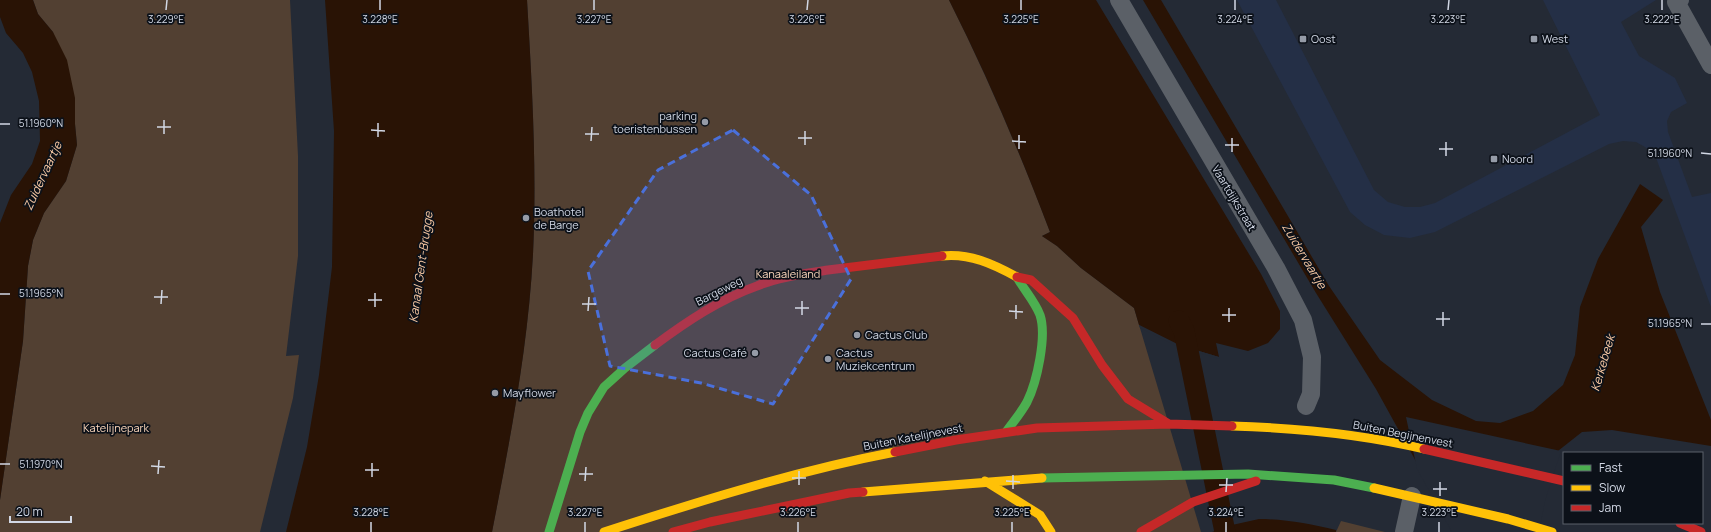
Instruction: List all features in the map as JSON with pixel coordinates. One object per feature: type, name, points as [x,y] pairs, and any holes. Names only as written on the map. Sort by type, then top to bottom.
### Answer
[{"type":"main road","name":"Bargeweg","points":[[549,532],[580,432],[588,413],[604,387],[625,368],[676,329],[730,297],[758,285],[796,275],[872,264],[946,256],[970,257],[993,264],[1017,277],[1031,280],[1073,318],[1102,365],[1128,398],[1169,424]]},
{"type":"main road","points":[[1006,432],[1028,398],[1041,347],[1042,322],[1033,300],[1022,288],[1017,277]]},
{"type":"main road","name":"Buiten Katelijnevest","points":[[604,532],[707,499],[844,462],[956,440],[1037,428],[1169,424],[1236,425]]},
{"type":"main road","name":"Buiten Begijnenvest","points":[[1236,425],[1276,427],[1339,434],[1412,446],[1563,481]]},
{"type":"main road","points":[[673,532],[710,522],[849,493],[1030,478],[1184,474],[1249,478],[1274,476],[1334,480],[1418,497],[1552,532]]},
{"type":"main road","points":[[1141,532],[1192,502],[1249,478]]},
{"type":"main road","points":[[985,481],[1040,515],[1051,532]]},
{"type":"main road","points":[[1682,524],[1701,532]]},
{"type":"street","name":"Vaartdijkstraat","points":[[1119,0],[1276,268],[1303,320],[1312,356],[1311,394],[1306,406]]},
{"type":"street","points":[[1678,1],[1711,65]]},
{"type":"street","points":[[1405,528],[1418,497]]},
{"type":"highlighted area","points":[[733,130],[811,195],[851,279],[773,404],[701,383],[610,366],[588,271],[658,170]]},
{"type":"shaded area","points":[[1237,0],[1276,0],[1374,190],[1388,202],[1405,207],[1420,207],[1435,203],[1600,115],[1543,0],[1656,0],[1621,22],[1639,56],[1675,78],[1687,103],[1671,112],[1667,121],[1668,132],[1692,197],[1711,193],[1711,307],[1655,155],[1636,142],[1623,141],[1609,144],[1435,232],[1410,238],[1384,235],[1365,225],[1350,212]]},
{"type":"green space","name":"Katelijnepark","points":[[33,0],[290,0],[298,156],[298,256],[286,356],[299,355],[293,398],[260,532],[0,532],[0,500],[23,341],[28,266],[33,240],[44,213],[66,181],[77,145],[75,124],[53,32],[38,14]]},
{"type":"green space","name":"Kanaaleiland","points":[[527,0],[949,0],[990,86],[1039,202],[1050,232],[1042,236],[1057,246],[1081,268],[1134,308],[1201,532],[492,532],[512,428],[523,359],[531,289],[534,222],[534,159]]},
{"type":"green space","points":[[1341,521],[1385,532],[1336,532]]},
{"type":"water","name":"Zuidervaartje","points":[[0,0],[33,0],[38,14],[53,32],[67,60],[75,98],[77,145],[66,181],[44,213],[33,240],[28,266],[23,341],[0,500],[0,223],[11,195],[32,164],[40,141],[39,101],[32,72],[23,53],[6,33],[0,17]]},
{"type":"water","name":"Kanaal Gent-Brugge","points":[[325,0],[527,0],[534,159],[534,222],[531,289],[523,359],[512,428],[492,532],[286,532],[307,447],[319,375],[332,267],[334,131]]},
{"type":"water","points":[[949,0],[1096,0],[1261,274],[1280,311],[1280,329],[1268,343],[1248,351],[1216,343],[1219,357],[1179,345],[1139,325],[1134,308],[1081,268],[1057,246],[1042,236],[1050,232],[1039,202],[990,86]]},
{"type":"water","points":[[1143,0],[1161,0],[1329,286],[1380,360],[1432,400],[1476,421],[1500,423],[1533,411],[1563,385],[1575,355],[1580,307],[1598,259],[1640,184],[1663,200],[1641,227],[1660,292],[1711,420],[1711,446],[1612,430],[1582,432],[1455,532],[1376,389],[1316,293]]},
{"type":"water","points":[[1259,519],[1298,522],[1336,530],[1336,532],[1212,532],[1232,525]]},
{"type":"pier","points":[[1139,325],[1179,345],[1219,357],[1220,359],[1178,347],[1140,328]]},
{"type":"pier","points":[[1406,417],[1561,451],[1545,501],[1539,532],[1452,532],[1417,469]]},
{"type":"waterway","points":[[1179,321],[1184,331],[1225,532]]},
{"type":"traffic: fast","points":[[1006,432],[1020,414],[1031,393],[1042,346],[1042,324],[1040,315],[1033,301],[1018,279]]},
{"type":"traffic: fast","points":[[549,532],[580,432],[588,413],[604,387],[625,368],[655,345]]},
{"type":"traffic: fast","points":[[1042,478],[1248,474],[1334,480],[1374,488]]},
{"type":"traffic: slow","points":[[942,256],[962,256],[981,260],[1017,277]]},
{"type":"traffic: slow","points":[[1232,426],[1280,428],[1329,433],[1377,439],[1424,449]]},
{"type":"traffic: slow","points":[[604,532],[785,477],[895,452]]},
{"type":"traffic: slow","points":[[863,492],[1042,478]]},
{"type":"traffic: slow","points":[[985,481],[1040,515],[1051,532]]},
{"type":"traffic: slow","points":[[1374,488],[1508,519],[1552,532]]},
{"type":"traffic: jam","points":[[655,345],[717,304],[743,291],[774,280],[828,270],[942,256]]},
{"type":"traffic: jam","points":[[1017,277],[1031,280],[1073,318],[1102,365],[1128,399],[1169,424]]},
{"type":"traffic: jam","points":[[895,452],[956,440],[1037,428],[1169,424],[1232,426]]},
{"type":"traffic: jam","points":[[1424,449],[1563,481]]},
{"type":"traffic: jam","points":[[1141,532],[1193,502],[1256,481]]},
{"type":"traffic: jam","points":[[673,532],[710,522],[849,493],[863,492]]},
{"type":"traffic: jam","points":[[1682,524],[1701,532]]},
{"type":"place","name":"Oost","points":[[1303,39]]},
{"type":"place","name":"West","points":[[1534,39]]},
{"type":"place","name":"parking toeristenbussen","points":[[705,122]]},
{"type":"place","name":"Noord","points":[[1494,159]]},
{"type":"place","name":"Boathotel de Barge","points":[[526,218]]},
{"type":"place","name":"Cactus Club","points":[[857,335]]},
{"type":"place","name":"Cactus Café","points":[[755,353]]},
{"type":"place","name":"Cactus Muziekcentrum","points":[[828,359]]},
{"type":"place","name":"Mayflower","points":[[495,393]]},
{"type":"water label","name":"Kerkebeek","points":[[1603,363]]}]
